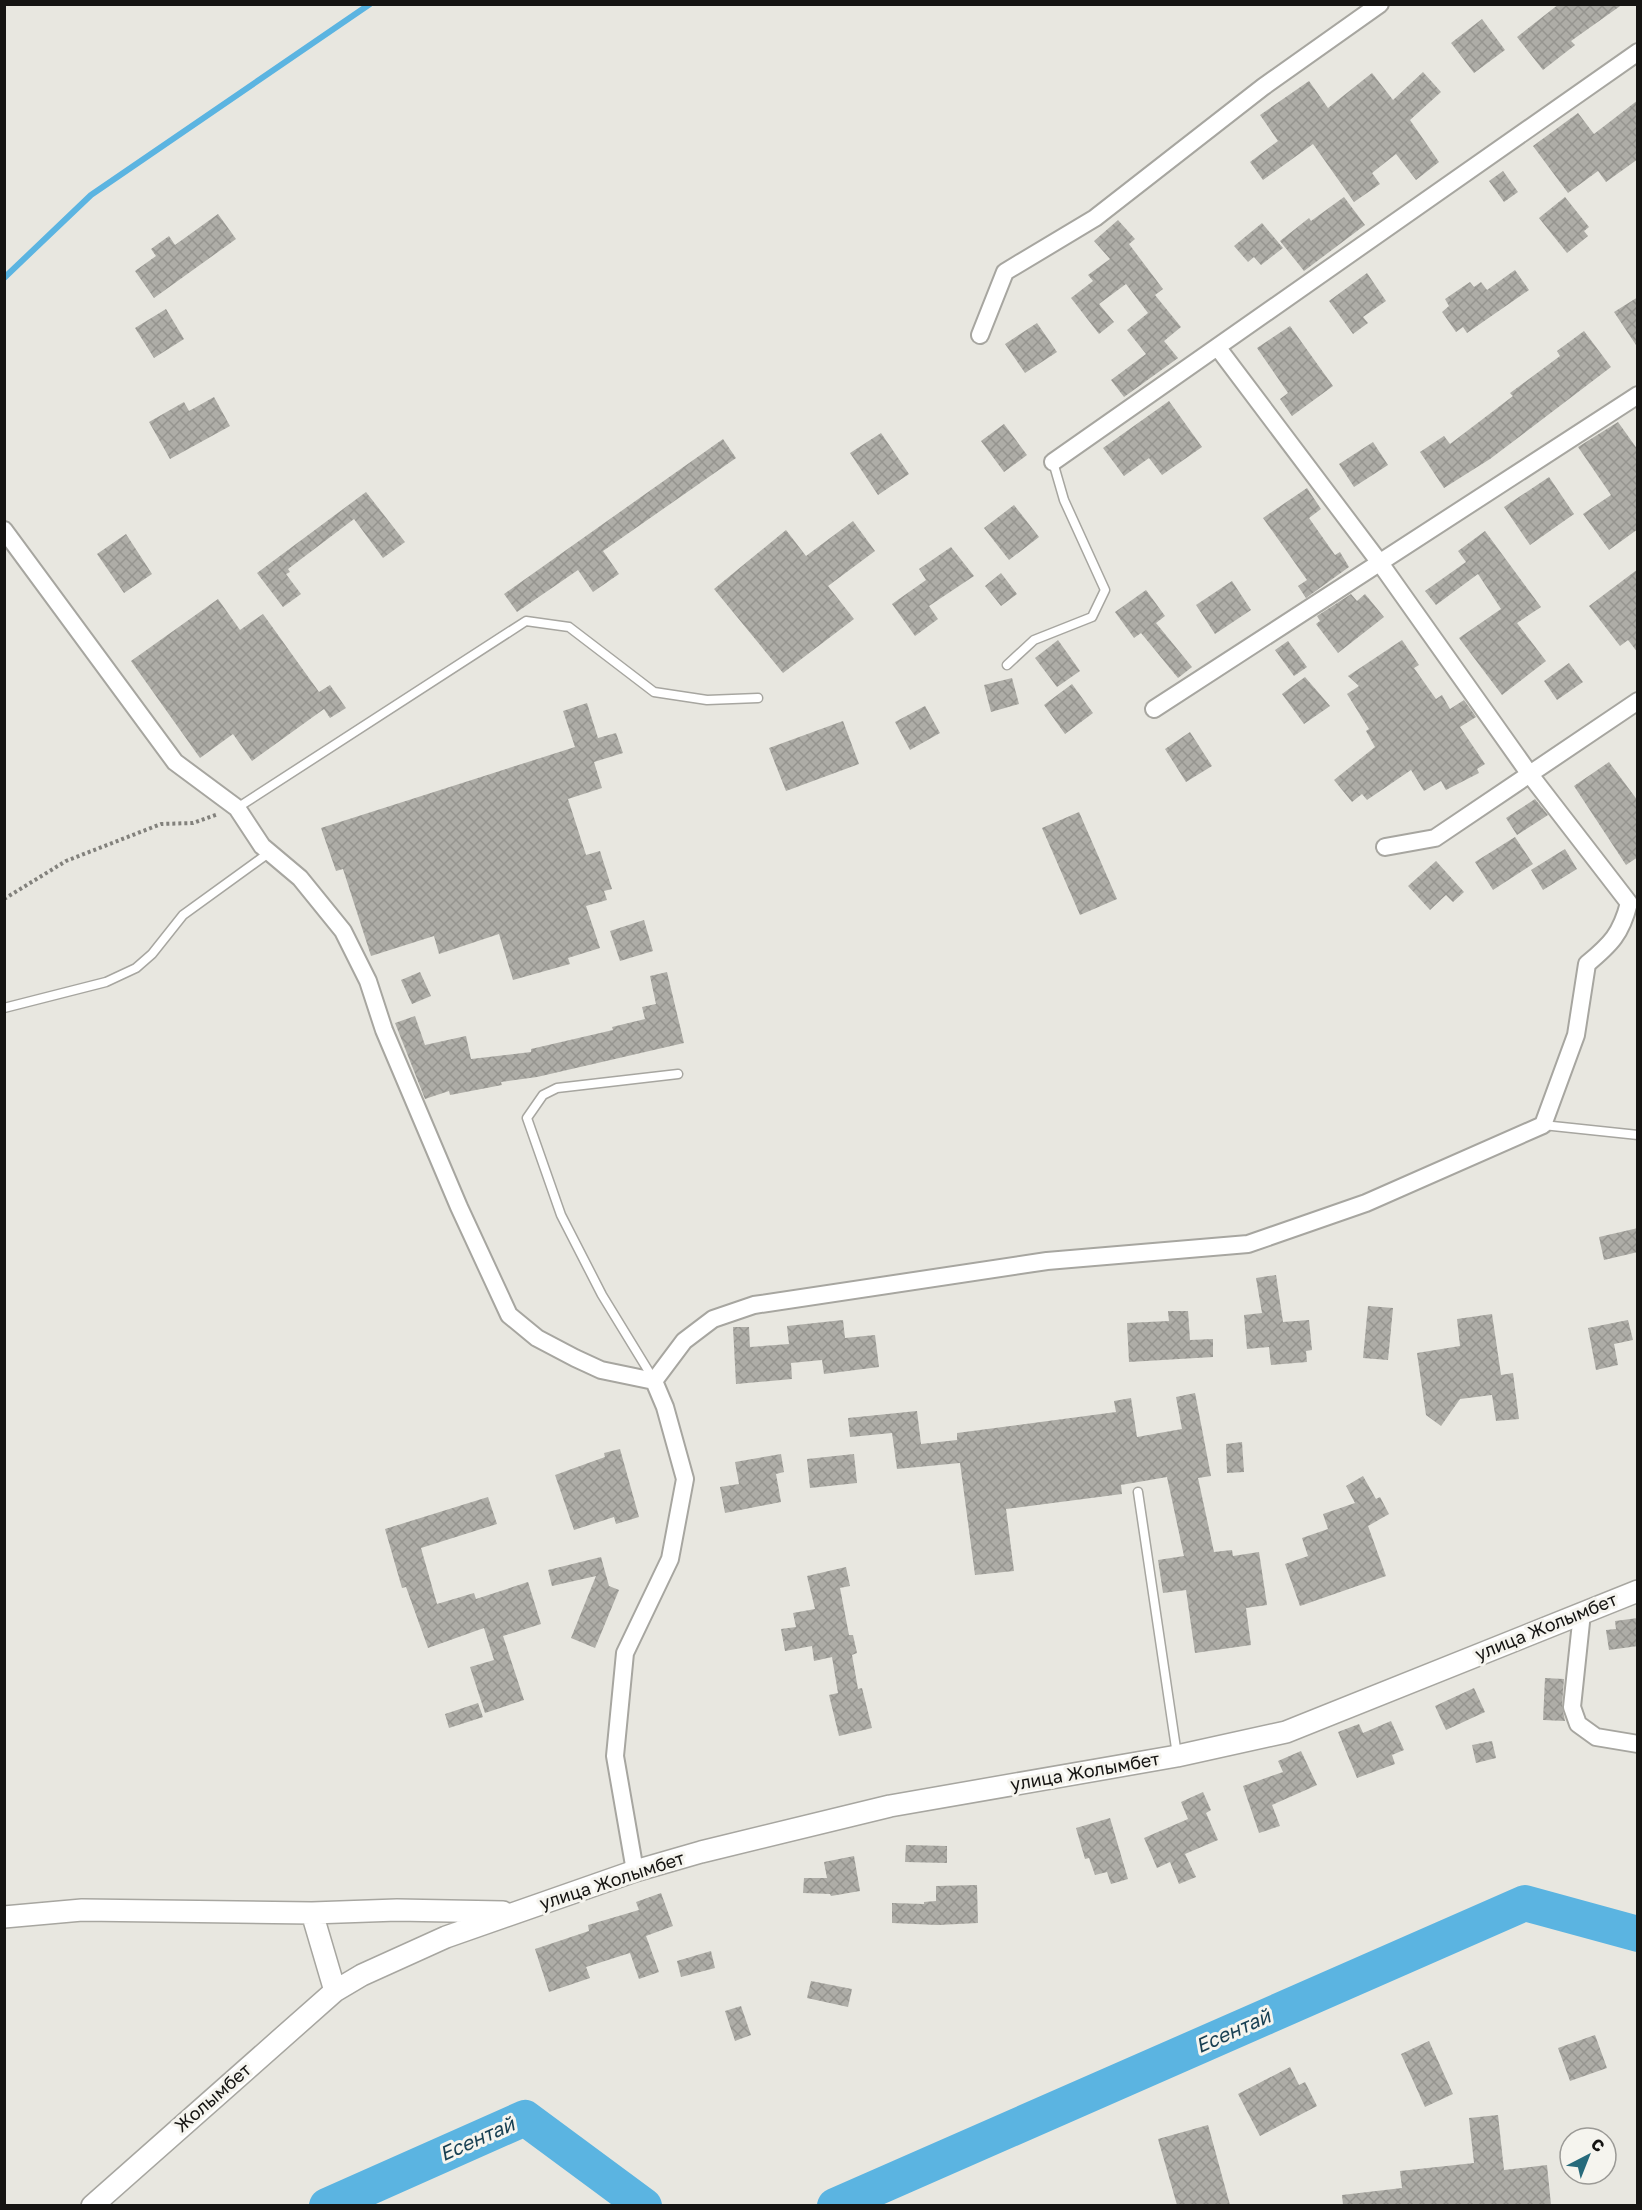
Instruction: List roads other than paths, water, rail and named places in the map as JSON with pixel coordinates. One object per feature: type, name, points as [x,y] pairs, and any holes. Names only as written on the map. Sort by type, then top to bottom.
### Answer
[{"type":"street","points":[[980,335],[1005,273],[1095,218],[1263,87],[1380,4]]},
{"type":"street","points":[[1053,462],[1218,348],[1472,166],[1638,52]]},
{"type":"street","points":[[654,1381],[684,1341],[713,1320],[754,1305],[1047,1261],[1248,1244],[1366,1203],[1543,1125],[1576,1035],[1587,964],[1630,925],[1629,903],[1531,776],[1380,563],[1218,348]]},
{"type":"street","points":[[1154,709],[1638,395]]},
{"type":"street","points":[[4,530],[14,547],[175,762],[237,808],[262,846],[300,878],[343,931],[368,981],[384,1030],[459,1207],[509,1315],[537,1338],[601,1370],[654,1381]]},
{"type":"street","points":[[1385,847],[1436,838],[1531,776],[1638,701]]},
{"type":"street","points":[[635,1871],[615,1756],[625,1653],[670,1559],[685,1479],[665,1407],[654,1381]]},
{"type":"street","name":"улица Жолымбет","points":[[334,1991],[424,1946],[635,1871],[701,1852],[890,1806],[1177,1756],[1286,1732],[1638,1591]]},
{"type":"street","points":[[1582,1613],[1572,1707],[1578,1724],[1596,1737],[1638,1744]]},
{"type":"street","points":[[4,1917],[82,1910],[312,1913],[397,1910],[518,1912]]},
{"type":"street","points":[[312,1913],[334,1991]]},
{"type":"street","name":"Жолымбет","points":[[92,2205],[334,1991]]},
{"type":"lane","points":[[1007,665],[1034,640],[1092,617],[1105,590],[1064,500],[1053,462]]},
{"type":"lane","points":[[237,808],[526,621],[569,627],[654,692],[707,700],[758,698]]},
{"type":"lane","points":[[4,1008],[106,982],[136,968],[152,954],[183,915],[270,852]]},
{"type":"lane","points":[[654,1381],[602,1295],[561,1215],[527,1118],[543,1095],[557,1088],[678,1074]]},
{"type":"lane","points":[[1543,1125],[1638,1135]]},
{"type":"lane","points":[[1138,1492],[1177,1756]]},
{"type":"waterway","points":[[4,278],[91,195],[370,4]]},
{"type":"waterway","name":"Есентай","points":[[835,2206],[1525,1903],[1638,1934]]},
{"type":"waterway","name":"Есентай","points":[[327,2206],[525,2118],[644,2206]]}]
